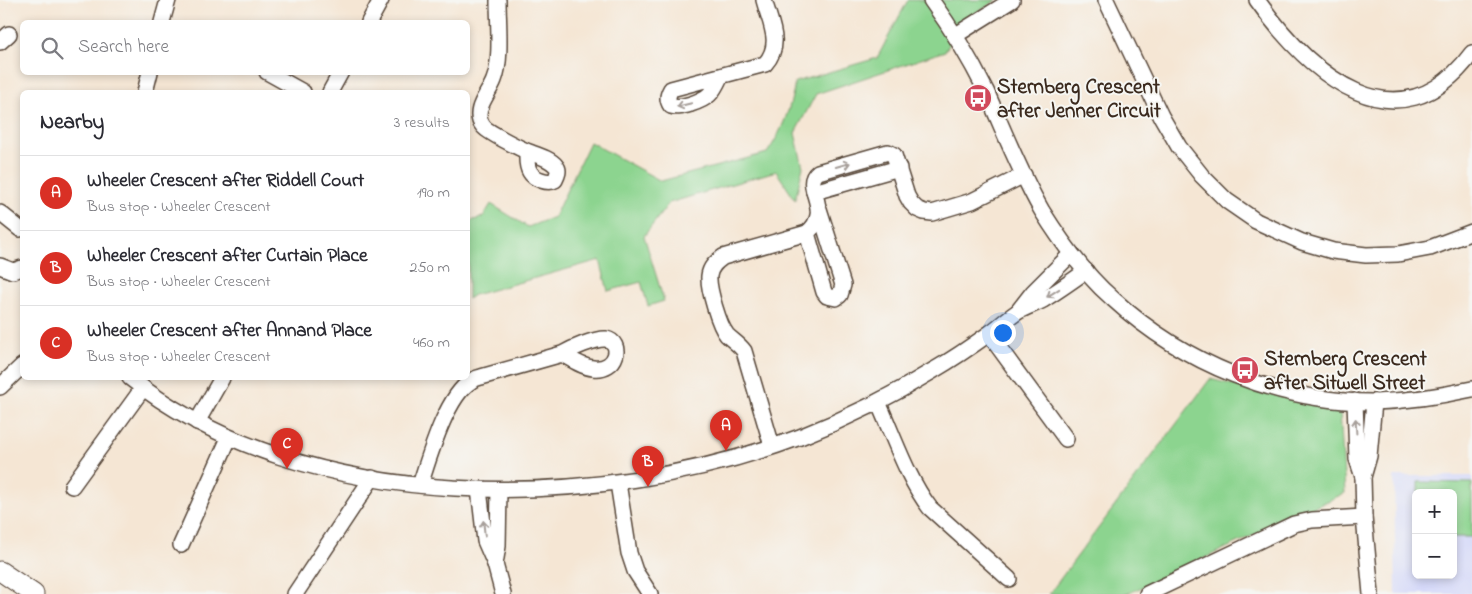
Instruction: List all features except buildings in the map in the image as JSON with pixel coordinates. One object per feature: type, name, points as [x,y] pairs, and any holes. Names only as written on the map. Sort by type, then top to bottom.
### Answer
[{"type":"main road","points":[[0,571],[34,594]]},
{"type":"street","points":[[163,20],[168,0]]},
{"type":"street","points":[[369,20],[381,0]]},
{"type":"street","points":[[498,0],[498,64],[495,79],[480,107],[479,115],[483,126],[487,130],[527,152]]},
{"type":"street","points":[[720,77],[764,64],[772,56],[774,37],[764,0]]},
{"type":"street","points":[[931,0],[956,35],[985,90],[1041,209],[1071,254],[1112,299],[1141,323],[1179,348],[1212,366],[1251,381],[1301,394],[1374,402],[1412,400],[1472,389]]},
{"type":"street","points":[[956,35],[1012,0]]},
{"type":"street","points":[[1106,0],[1160,116],[1174,140],[1202,176],[1227,201],[1256,220],[1302,242],[1333,251],[1366,255],[1398,254],[1430,248],[1472,232]]},
{"type":"street","points":[[1257,0],[1275,25],[1299,52],[1326,74],[1349,89],[1368,97],[1398,100],[1418,96],[1436,88],[1454,75],[1472,52]]},
{"type":"street","points":[[146,90],[149,75]]},
{"type":"street","points":[[269,75],[279,87],[293,90]]},
{"type":"street","points":[[331,90],[339,75]]},
{"type":"street","points":[[807,233],[824,292],[827,296],[836,298],[840,295],[843,285],[812,184],[812,178],[818,172],[888,152],[894,155],[906,196],[911,204],[924,212],[932,213],[972,201],[1024,175]]},
{"type":"street","points":[[772,446],[744,351],[727,334],[720,323],[710,286],[709,274],[714,264],[723,257],[807,233],[817,222],[819,216],[816,199]]},
{"type":"street","points":[[0,213],[20,228]]},
{"type":"street","points":[[0,232],[9,228],[20,229]]},
{"type":"street","points":[[1018,312],[1032,292],[1071,254]]},
{"type":"street","points":[[3,270],[20,268]]},
{"type":"street","points":[[3,270],[20,282]]},
{"type":"street","points":[[133,380],[198,422],[229,438],[284,458],[372,478],[420,485],[498,490],[544,490],[618,482],[696,469],[772,446],[817,429],[878,402],[934,370],[989,334],[1018,312],[1042,300],[1086,271]]},
{"type":"street","points":[[989,334],[1066,439]]},
{"type":"street","points":[[420,485],[439,430],[461,390],[470,382],[481,377],[562,354]]},
{"type":"street","points":[[0,387],[20,368]]},
{"type":"street","points":[[198,422],[221,380]]},
{"type":"street","points":[[72,486],[143,388]]},
{"type":"street","points":[[1355,401],[1363,453],[1364,517],[1371,594]]},
{"type":"street","points":[[878,402],[924,500],[1009,579]]},
{"type":"street","points":[[1363,453],[1374,402]]},
{"type":"street","points":[[182,545],[229,438]]},
{"type":"street","points":[[295,594],[372,478]]},
{"type":"street","points":[[618,482],[628,553],[635,571],[650,594]]},
{"type":"street","points":[[479,489],[485,541],[495,564],[503,594]]},
{"type":"street","points":[[495,564],[498,546],[498,490]]},
{"type":"street","points":[[1147,594],[1294,524],[1312,520],[1364,517]]},
{"type":"shaded area","points":[[1394,476],[1472,476],[1472,594],[1396,594]]},
{"type":"green space","points":[[908,0],[997,0],[964,21],[945,51],[816,94],[795,133],[803,167],[795,200],[776,171],[669,203],[644,236],[664,301],[648,306],[641,282],[608,291],[600,260],[470,298],[470,221],[483,217],[491,204],[528,227],[554,217],[590,142],[661,181],[767,153],[785,119],[795,82],[877,58]]},
{"type":"green space","points":[[1210,379],[1340,411],[1345,493],[1127,594],[1049,594]]},
{"type":"green space","points":[[1418,482],[1472,483],[1472,537],[1457,537],[1457,489],[1418,489]]},
{"type":"place","name":"Sternberg Crescent after Jenner Circuit","points":[[978,98]]},
{"type":"place","name":"Sternberg Crescent after Sitwell Street","points":[[1245,370]]},
{"type":"place","name":"Wheeler Crescent after Riddell Court","points":[[726,451]]},
{"type":"place","name":"Wheeler Crescent after Annand Place","points":[[287,469]]},
{"type":"place","name":"Wheeler Crescent after Curtain Place","points":[[648,487]]}]
